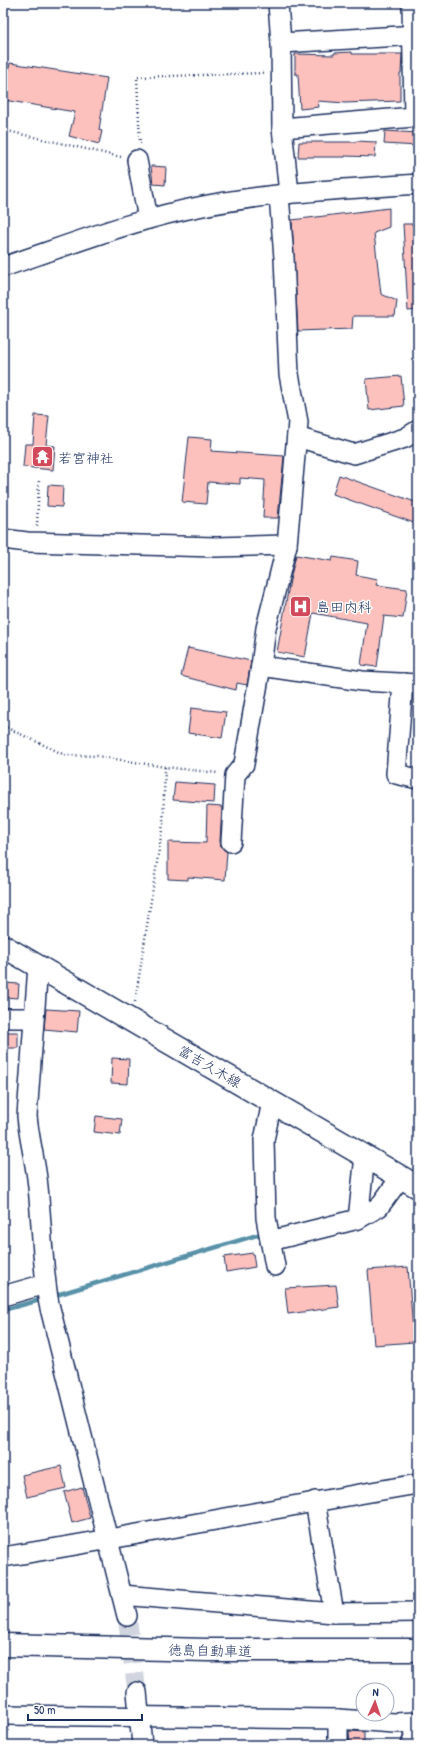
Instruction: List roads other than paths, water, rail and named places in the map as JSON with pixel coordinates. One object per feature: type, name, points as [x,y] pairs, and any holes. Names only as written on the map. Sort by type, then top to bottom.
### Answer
[{"type":"main road","name":"富吉久木線","points":[[3,946],[410,1182]]},
{"type":"main road","name":"徳島自動車道","points":[[3,1645],[207,1650],[418,1650]]},
{"type":"main road","points":[[3,1655],[207,1650]]},
{"type":"street","points":[[231,842],[235,775],[244,764],[266,628],[286,545],[298,422],[289,374],[284,258],[282,72],[278,3]]},
{"type":"street","points":[[282,128],[414,117],[416,35],[412,3]]},
{"type":"street","points":[[281,43],[416,35]]},
{"type":"street","points":[[137,160],[148,219]]},
{"type":"street","points":[[3,267],[148,219],[203,206],[284,194],[418,184]]},
{"type":"street","points":[[297,437],[354,454],[405,438],[418,430]]},
{"type":"street","points":[[3,539],[36,542],[216,547],[286,545]]},
{"type":"street","points":[[261,666],[362,681],[411,683],[396,774],[418,779]]},
{"type":"street","points":[[38,966],[27,1116],[28,1136],[38,1185],[47,1293],[126,1616]]},
{"type":"street","points":[[3,1018],[34,1018]]},
{"type":"street","points":[[272,1102],[264,1140],[266,1218],[275,1266]]},
{"type":"street","points":[[358,1219],[365,1156]]},
{"type":"street","points":[[270,1241],[358,1219],[379,1207],[410,1182]]},
{"type":"street","points":[[3,1296],[47,1293]]},
{"type":"street","points":[[3,1557],[108,1541],[315,1501],[418,1484]]},
{"type":"street","points":[[315,1501],[334,1613]]},
{"type":"street","points":[[122,1595],[334,1613],[418,1612]]},
{"type":"street","points":[[137,1692],[142,1745]]},
{"type":"street","points":[[3,1715],[338,1719],[418,1724],[410,1745]]},
{"type":"street","points":[[338,1719],[338,1745]]},
{"type":"waterway","points":[[53,1296],[264,1233]]},
{"type":"waterway","points":[[3,1310],[44,1299]]},
{"type":"tunnel","points":[[127,1616],[137,1692]]},
{"type":"place","name":"若宮神社","points":[[43,457]]},
{"type":"place","name":"島田内科","points":[[300,606]]}]
